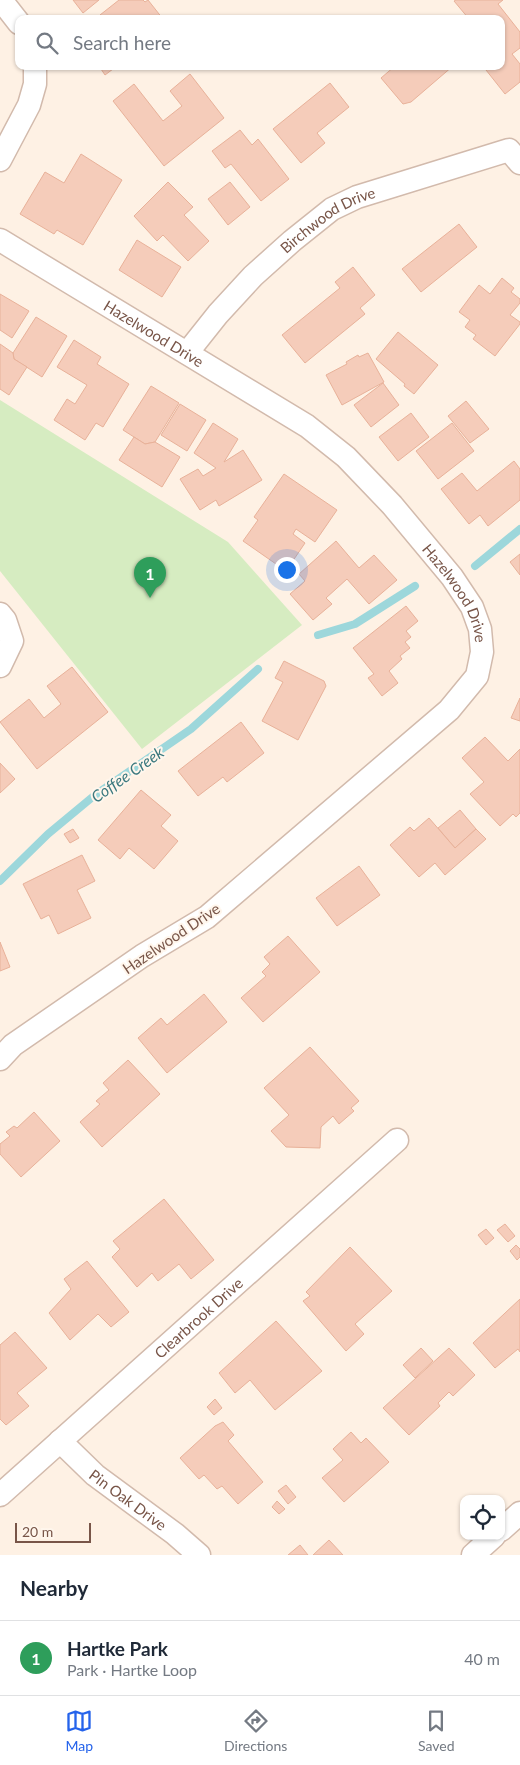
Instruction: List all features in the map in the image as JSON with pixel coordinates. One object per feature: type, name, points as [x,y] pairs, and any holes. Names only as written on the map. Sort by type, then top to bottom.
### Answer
[{"type":"street","points":[[1,0],[15,18]]},
{"type":"street","points":[[0,160],[29,105],[35,84],[35,70]]},
{"type":"street","name":"Birchwood Drive","points":[[187,353],[218,314],[253,276],[332,209],[357,197],[516,154]]},
{"type":"street","name":"Hazelwood Drive","points":[[0,240],[307,426],[346,457],[392,505],[452,577],[472,607],[480,629],[482,652],[477,676],[449,710],[207,917],[134,962],[13,1045],[0,1059]]},
{"type":"street","points":[[0,614],[5,620],[12,641],[0,666]]},
{"type":"street","name":"Clearbrook Drive","points":[[0,1495],[397,1140]]},
{"type":"street","name":"Pin Oak Drive","points":[[60,1440],[95,1475],[175,1534],[199,1555]]},
{"type":"street","points":[[505,1526],[520,1513]]},
{"type":"street","points":[[473,1555],[490,1540]]},
{"type":"green space","points":[[0,400],[228,542],[302,625],[142,749],[0,571]]},
{"type":"building","points":[[73,0],[99,0],[83,13]]},
{"type":"building","points":[[119,0],[143,0],[145,2],[148,0],[160,15],[100,15]]},
{"type":"building","points":[[503,0],[498,4],[520,32],[520,48],[512,54],[520,64],[520,82],[505,94],[486,70],[505,70],[505,15],[466,15],[454,1]]},
{"type":"building","points":[[102,70],[112,70],[105,75]]},
{"type":"building","points":[[390,70],[448,70],[411,102],[403,104],[381,78]]},
{"type":"building","points":[[190,74],[224,118],[164,166],[113,101],[134,84],[163,121],[182,106],[170,91]]},
{"type":"building","points":[[330,83],[349,107],[317,133],[325,143],[301,163],[273,129]]},
{"type":"building","points":[[240,130],[252,145],[258,139],[289,179],[261,201],[231,164],[225,168],[212,151]]},
{"type":"building","points":[[81,154],[122,180],[83,245],[57,230],[54,234],[20,214],[45,172],[64,183]]},
{"type":"building","points":[[168,182],[193,207],[184,215],[209,241],[188,261],[163,235],[157,241],[134,216]]},
{"type":"building","points":[[230,182],[250,207],[228,225],[208,199]]},
{"type":"building","points":[[459,224],[477,247],[421,292],[402,269]]},
{"type":"building","points":[[137,240],[181,267],[162,297],[119,270]]},
{"type":"building","points":[[353,267],[375,295],[360,308],[365,314],[305,363],[282,335],[340,288],[335,282]]},
{"type":"building","points":[[502,278],[514,288],[511,292],[520,299],[520,303],[510,315],[520,324],[495,356],[473,339],[476,335],[465,327],[470,320],[459,312],[479,285],[490,294]]},
{"type":"building","points":[[0,294],[29,311],[12,338],[0,330]]},
{"type":"building","points":[[36,317],[67,336],[42,377],[14,359],[13,353]]},
{"type":"building","points":[[398,332],[438,365],[414,394],[376,359]]},
{"type":"building","points":[[74,340],[101,357],[97,364],[129,384],[103,427],[96,423],[85,440],[54,420],[67,399],[75,404],[87,385],[57,367]]},
{"type":"building","points":[[0,344],[13,353],[14,359],[27,367],[9,395],[0,389]]},
{"type":"building","points":[[368,353],[384,382],[342,405],[326,375],[347,364],[346,362],[358,355],[359,357]]},
{"type":"building","points":[[383,383],[399,405],[371,427],[354,405]]},
{"type":"building","points":[[151,386],[179,403],[155,442],[145,444],[123,430]]},
{"type":"building","points":[[466,401],[489,429],[470,443],[448,416]]},
{"type":"building","points":[[180,404],[206,420],[187,451],[161,435]]},
{"type":"building","points":[[411,413],[429,437],[398,461],[379,437]]},
{"type":"building","points":[[213,423],[238,439],[224,462],[243,450],[262,480],[219,506],[216,500],[200,510],[180,479],[198,469],[203,476],[216,468],[194,453]]},
{"type":"building","points":[[452,423],[474,451],[438,479],[416,451]]},
{"type":"building","points":[[134,437],[145,444],[155,442],[180,457],[162,487],[119,460]]},
{"type":"building","points":[[514,461],[520,469],[520,500],[488,526],[480,515],[469,524],[441,489],[462,473],[477,491]]},
{"type":"building","points":[[284,474],[337,510],[315,542],[296,529],[293,534],[305,543],[286,571],[243,541],[258,520],[254,517]]},
{"type":"building","points":[[336,541],[359,568],[374,555],[397,580],[369,604],[347,579],[326,598],[332,604],[313,620],[290,594],[305,581],[299,574]]},
{"type":"building","points":[[520,554],[520,575],[510,562]]},
{"type":"building","points":[[406,606],[418,621],[406,631],[411,637],[405,642],[410,648],[400,656],[402,659],[389,671],[398,683],[382,696],[368,678],[374,674],[353,648]]},
{"type":"building","points":[[284,661],[324,681],[326,686],[298,740],[262,721],[283,682],[275,678]]},
{"type":"building","points":[[72,667],[108,712],[37,769],[0,722],[29,699],[44,718],[61,704],[47,686]]},
{"type":"building","points":[[520,698],[520,721],[511,718]]},
{"type":"building","points":[[241,722],[264,753],[227,782],[223,777],[198,796],[178,771]]},
{"type":"building","points":[[485,737],[508,761],[520,749],[520,813],[516,817],[513,814],[500,826],[470,794],[484,782],[462,758]]},
{"type":"building","points":[[0,763],[15,779],[0,793]]},
{"type":"building","points":[[141,790],[171,815],[161,826],[178,841],[154,869],[129,848],[120,859],[98,840]]},
{"type":"building","points":[[460,810],[476,829],[455,848],[438,828]]},
{"type":"building","points":[[429,818],[455,848],[476,829],[486,839],[445,875],[435,863],[419,877],[390,845],[410,827],[414,831]]},
{"type":"building","points":[[73,829],[79,838],[70,843],[64,834]]},
{"type":"building","points":[[82,855],[95,881],[77,890],[91,918],[58,934],[49,915],[41,919],[23,884]]},
{"type":"building","points":[[359,866],[380,895],[337,926],[316,898]]},
{"type":"building","points":[[288,936],[320,972],[263,1022],[241,998],[266,976],[262,972],[270,964],[264,957]]},
{"type":"building","points":[[0,942],[10,967],[0,971]]},
{"type":"building","points":[[204,994],[227,1022],[167,1073],[138,1038],[161,1018],[167,1025]]},
{"type":"building","points":[[310,1047],[359,1101],[351,1108],[354,1111],[339,1124],[333,1116],[321,1127],[320,1148],[286,1147],[271,1131],[289,1115],[264,1088]]},
{"type":"building","points":[[128,1060],[160,1094],[102,1147],[80,1122],[100,1104],[96,1101],[109,1090],[103,1083]]},
{"type":"building","points":[[34,1112],[60,1141],[21,1177],[0,1154],[0,1144],[10,1136],[6,1132],[14,1126],[17,1128]]},
{"type":"building","points":[[164,1199],[214,1260],[191,1279],[179,1264],[158,1281],[152,1273],[137,1287],[112,1257],[120,1249],[113,1241]]},
{"type":"building","points":[[505,1224],[515,1236],[508,1242],[497,1230]]},
{"type":"building","points":[[486,1229],[494,1238],[486,1245],[478,1235]]},
{"type":"building","points":[[516,1245],[520,1249],[520,1257],[517,1260],[510,1251]]},
{"type":"building","points":[[350,1247],[392,1291],[355,1324],[364,1334],[346,1351],[303,1301],[310,1296],[306,1292]]},
{"type":"building","points":[[87,1261],[129,1312],[111,1327],[98,1314],[70,1340],[49,1313],[71,1289],[64,1279]]},
{"type":"building","points":[[520,1299],[520,1352],[518,1349],[495,1368],[473,1343]]},
{"type":"building","points":[[276,1321],[322,1371],[275,1410],[250,1380],[235,1393],[219,1373]]},
{"type":"building","points":[[15,1332],[47,1368],[17,1393],[29,1406],[6,1425],[0,1419],[0,1345]]},
{"type":"building","points":[[421,1348],[433,1361],[415,1378],[403,1365]]},
{"type":"building","points":[[449,1348],[475,1375],[453,1396],[449,1392],[438,1403],[440,1406],[409,1435],[383,1408]]},
{"type":"building","points":[[215,1399],[222,1408],[214,1415],[207,1407]]},
{"type":"building","points":[[223,1422],[234,1435],[228,1441],[263,1482],[238,1504],[222,1486],[217,1489],[204,1475],[199,1479],[180,1458],[215,1426]]},
{"type":"building","points":[[351,1432],[361,1443],[366,1438],[389,1462],[344,1502],[322,1478],[343,1460],[333,1449]]},
{"type":"building","points":[[286,1485],[296,1497],[288,1504],[278,1491]]},
{"type":"building","points":[[277,1501],[285,1509],[279,1514],[272,1507]]},
{"type":"building","points":[[329,1540],[343,1555],[313,1555]]},
{"type":"building","points":[[300,1545],[308,1555],[288,1555]]},
{"type":"waterway","name":"Coffee Creek","points":[[475,566],[520,529]]},
{"type":"waterway","name":"Coffee Creek","points":[[318,635],[355,624],[415,586]]},
{"type":"waterway","name":"Coffee Creek","points":[[0,881],[48,834],[95,795],[191,729],[258,669]]},
{"type":"place","name":"Hartke Park","points":[[150,598]]}]
